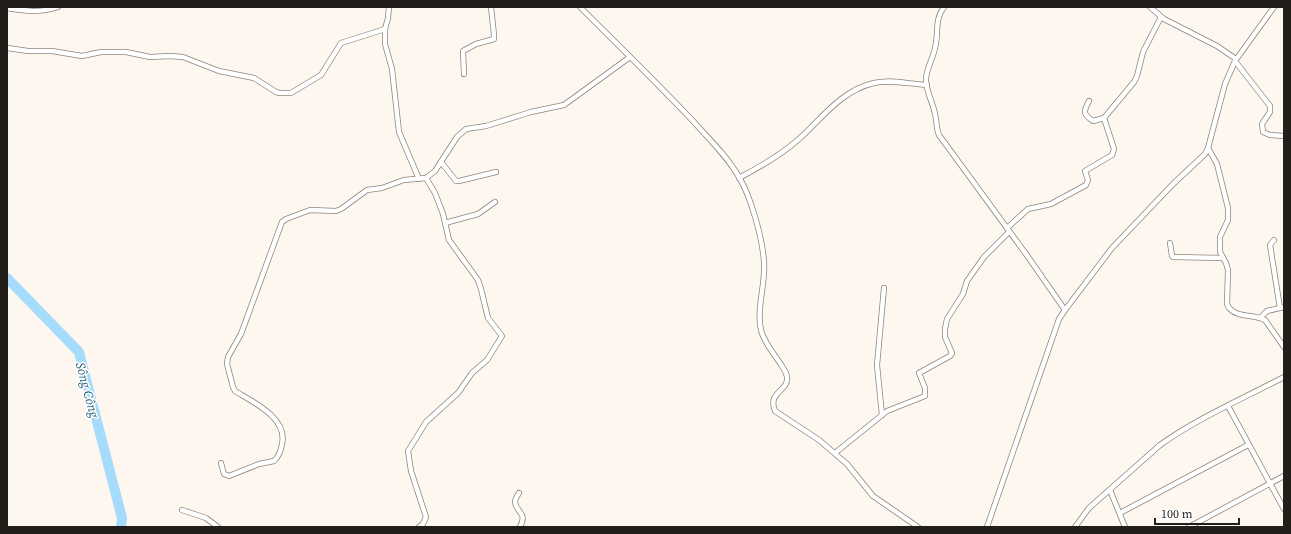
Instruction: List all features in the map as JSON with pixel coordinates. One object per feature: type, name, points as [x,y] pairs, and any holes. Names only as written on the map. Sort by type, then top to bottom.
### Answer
[{"type":"street","points":[[7,8],[33,12],[58,7]]},
{"type":"street","points":[[389,7],[385,29],[385,44],[392,69],[399,132],[419,179]]},
{"type":"street","points":[[464,74],[463,51],[480,42],[494,39],[491,7]]},
{"type":"street","points":[[580,7],[677,104],[723,154],[739,178],[752,209],[764,261],[760,328],[762,335],[787,375],[786,383],[774,396],[773,406],[775,411],[812,434],[847,464],[873,496],[918,527]]},
{"type":"street","points":[[944,7],[939,17],[936,31],[935,49],[927,73],[927,85],[935,113],[938,135],[1026,254],[1065,310]]},
{"type":"street","points":[[1150,7],[1161,17],[1217,46],[1236,60],[1270,106],[1270,112],[1262,124],[1264,132],[1270,135],[1284,136]]},
{"type":"street","points":[[987,527],[1055,328],[1065,310],[1112,248],[1179,178],[1201,158],[1208,148],[1225,84],[1236,60],[1274,7]]},
{"type":"street","points":[[1089,101],[1084,111],[1088,117],[1093,121],[1104,118],[1134,82],[1137,76],[1142,52],[1161,17]]},
{"type":"street","points":[[7,48],[28,51],[52,51],[82,56],[97,52],[131,52],[150,57],[183,57],[219,71],[254,78],[276,92],[291,93],[321,75],[341,43],[385,29]]},
{"type":"street","points":[[221,463],[224,474],[229,476],[259,464],[274,461],[280,453],[284,438],[276,421],[265,410],[235,390],[227,364],[228,358],[241,334],[282,222],[310,210],[336,211],[367,190],[382,188],[404,180],[426,178],[441,162],[456,137],[466,129],[486,126],[531,112],[564,106],[630,57]]},
{"type":"street","points":[[739,178],[762,166],[792,144],[836,102],[864,86],[885,82],[927,85]]},
{"type":"street","points":[[834,453],[882,415],[925,396],[925,388],[920,373],[950,356],[952,353],[945,337],[947,319],[963,294],[967,281],[984,257],[1028,209],[1051,204],[1086,185],[1088,180],[1085,171],[1109,157],[1114,149],[1104,118]]},
{"type":"street","points":[[1208,148],[1217,164],[1227,202],[1228,220],[1220,237],[1220,252],[1228,270],[1228,308],[1236,313],[1261,317],[1269,324],[1284,347]]},
{"type":"street","points":[[441,162],[456,181],[496,172]]},
{"type":"street","points":[[419,527],[423,524],[426,517],[411,471],[408,451],[426,422],[458,393],[472,373],[487,360],[502,336],[488,318],[478,280],[449,240],[443,214],[435,193],[426,178]]},
{"type":"street","points":[[445,223],[478,214],[495,202]]},
{"type":"street","points":[[1261,317],[1267,310],[1282,307],[1270,245],[1274,240]]},
{"type":"street","points":[[1170,243],[1173,257],[1223,258]]},
{"type":"street","points":[[882,415],[877,365],[884,288]]},
{"type":"street","points":[[1075,527],[1089,508],[1160,445],[1188,427],[1284,377]]},
{"type":"street","points":[[1228,406],[1269,484],[1284,509]]},
{"type":"street","points":[[1120,513],[1248,445]]},
{"type":"street","points":[[1189,527],[1284,476]]},
{"type":"street","points":[[1110,490],[1125,527]]},
{"type":"street","points":[[519,493],[515,504],[523,515],[520,527]]},
{"type":"street","points":[[182,510],[206,518],[218,527]]},
{"type":"waterway","name":"Sông Công","points":[[7,278],[79,352],[122,518],[121,527]]}]
